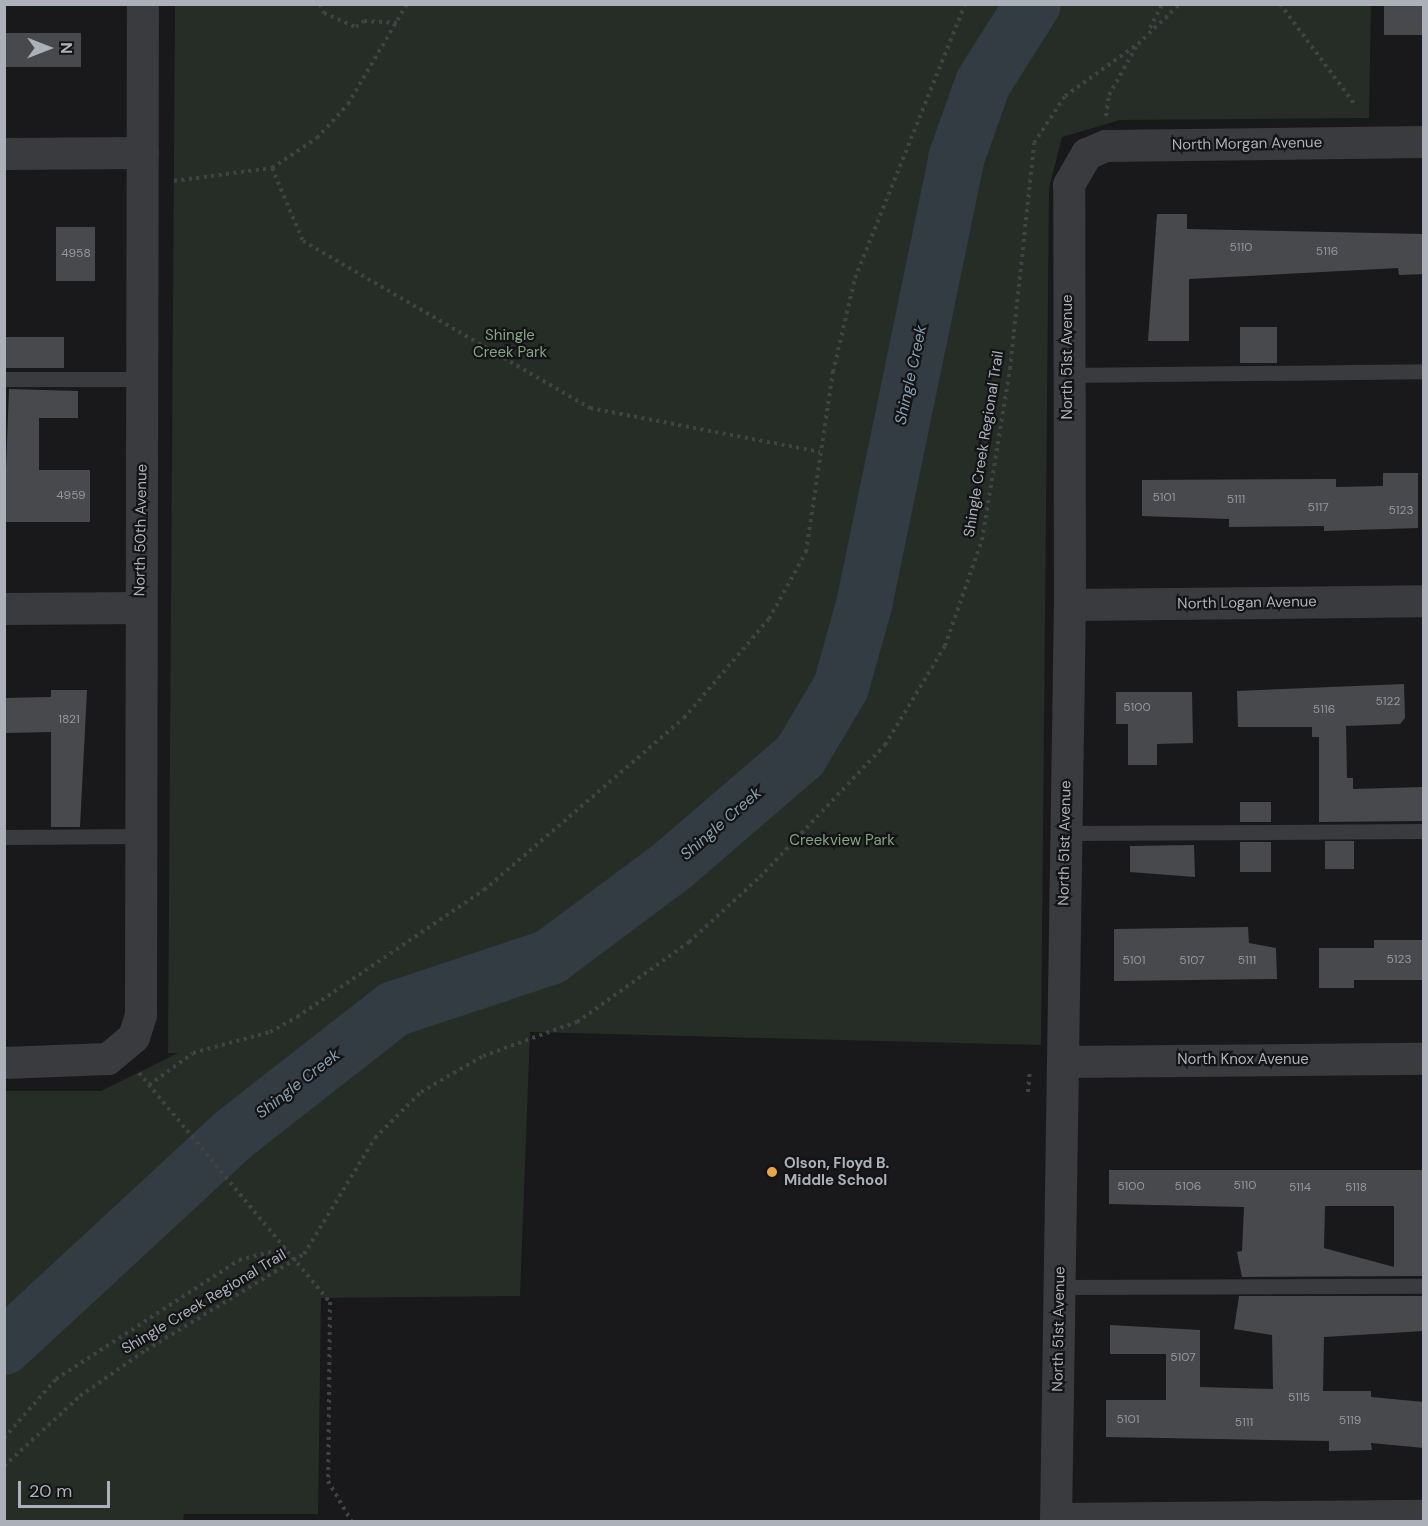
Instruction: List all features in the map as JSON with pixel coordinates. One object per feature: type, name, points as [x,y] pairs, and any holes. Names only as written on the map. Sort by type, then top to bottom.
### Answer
[{"type":"street","name":"North 50th Avenue","points":[[131,1061],[141,1015],[143,4]]},
{"type":"street","name":"North Morgan Avenue","points":[[1078,166],[1087,153],[1106,146],[1424,142]]},
{"type":"street","points":[[4,154],[143,168]]},
{"type":"street","name":"North 51st Avenue","points":[[1056,1520],[1070,605],[1067,375],[1069,185],[1078,166]]},
{"type":"street","name":"North Logan Avenue","points":[[1070,605],[1424,601]]},
{"type":"street","points":[[4,609],[141,608]]},
{"type":"street","name":"North Knox Avenue","points":[[1063,1062],[1424,1059]]},
{"type":"street","points":[[4,1063],[131,1061]]},
{"type":"street","points":[[1056,1520],[1424,1516]]},
{"type":"lane","points":[[1067,375],[1424,371]]},
{"type":"lane","points":[[4,379],[143,379]]},
{"type":"lane","points":[[1065,833],[1424,831]]},
{"type":"lane","points":[[4,837],[141,836]]},
{"type":"lane","points":[[1060,1287],[1424,1286]]},
{"type":"path","points":[[320,4],[324,13],[356,27],[364,21],[397,23]]},
{"type":"path","points":[[143,168],[272,168],[317,138],[348,104],[407,4]]},
{"type":"path","points":[[149,1085],[193,1053],[270,1032],[343,988],[484,890],[684,718],[769,619],[806,552],[820,452],[855,278],[965,4]]},
{"type":"path","points":[[1148,31],[1162,4]]},
{"type":"path","name":"Shingle Creek Regional Trail","points":[[4,1466],[80,1396],[146,1350],[295,1261],[316,1237],[375,1138],[404,1105],[483,1056],[577,1022],[655,968],[760,877],[865,770],[905,717],[956,622],[990,505],[1034,143],[1065,96],[1138,44],[1148,31],[1180,4]]},
{"type":"path","points":[[1280,4],[1356,106]]},
{"type":"path","points":[[1106,109],[1138,44]]},
{"type":"path","points":[[272,168],[303,242],[590,408],[820,452]]},
{"type":"path","points":[[131,1061],[330,1302],[328,1481],[352,1521]]},
{"type":"path","points":[[4,1438],[56,1379],[239,1260],[286,1248]]},
{"type":"green space","points":[[175,5],[1371,5],[1369,118],[1120,120],[1062,137],[1049,188],[1041,1045],[530,1032],[520,1296],[321,1298],[318,1514],[184,1514],[183,1522],[5,1521],[5,1091],[101,1091],[178,1053],[168,1053]]},
{"type":"building","points":[[1384,4],[1424,4],[1424,35],[1384,35]]},
{"type":"building","points":[[4,33],[81,33],[81,67],[4,67]]},
{"type":"building","points":[[1157,214],[1187,214],[1187,229],[1424,234],[1424,274],[1399,275],[1398,268],[1189,279],[1189,341],[1148,341]]},
{"type":"building","points":[[56,227],[95,227],[95,281],[56,281]]},
{"type":"building","points":[[1240,327],[1277,327],[1277,363],[1240,363]]},
{"type":"building","points":[[4,337],[64,337],[64,368],[4,368]]},
{"type":"building","points":[[9,389],[78,391],[78,418],[39,418],[39,470],[90,470],[90,522],[4,522]]},
{"type":"building","points":[[1383,473],[1418,473],[1418,528],[1324,531],[1324,526],[1229,527],[1229,519],[1142,516],[1142,480],[1336,479],[1336,487],[1383,486]]},
{"type":"building","points":[[1404,684],[1405,718],[1400,724],[1346,726],[1347,778],[1353,778],[1353,789],[1424,787],[1424,821],[1319,822],[1319,737],[1312,737],[1312,727],[1238,727],[1237,691]]},
{"type":"building","points":[[51,690],[87,690],[80,827],[51,827],[51,732],[4,733],[4,698],[51,697]]},
{"type":"building","points":[[1116,692],[1192,692],[1193,743],[1157,744],[1157,765],[1128,765],[1128,724],[1116,724]]},
{"type":"building","points":[[1240,802],[1271,802],[1271,822],[1240,822]]},
{"type":"building","points":[[1325,841],[1354,841],[1354,869],[1325,869]]},
{"type":"building","points":[[1240,842],[1271,842],[1271,872],[1240,872]]},
{"type":"building","points":[[1194,845],[1195,877],[1130,872],[1130,846]]},
{"type":"building","points":[[1248,927],[1249,943],[1276,948],[1277,979],[1114,981],[1114,929]]},
{"type":"building","points":[[1374,940],[1424,940],[1424,980],[1354,980],[1354,988],[1319,988],[1319,948],[1374,948]]},
{"type":"building","points":[[1109,1170],[1424,1170],[1424,1276],[1242,1277],[1237,1252],[1242,1251],[1244,1207],[1109,1204]],"holes":[[[1325,1206],[1394,1206],[1394,1267],[1324,1248]]]},
{"type":"building","points":[[1239,1296],[1424,1296],[1424,1331],[1324,1337],[1323,1391],[1371,1391],[1371,1397],[1424,1402],[1424,1448],[1371,1443],[1372,1450],[1329,1451],[1329,1441],[1106,1437],[1106,1400],[1166,1400],[1166,1354],[1110,1354],[1110,1325],[1200,1330],[1200,1387],[1273,1389],[1272,1335],[1234,1329]]},
{"type":"waterway","name":"Shingle Creek","points":[[4,1347],[234,1134],[394,1009],[550,957],[672,866],[800,756],[841,687],[864,605],[956,159],[983,83],[1033,4]]},
{"type":"place","name":"Olson, Floyd B. Middle School","points":[[772,1172]]},
{"type":"park label","name":"Shingle Creek Park","points":[[510,344]]},
{"type":"park label","name":"Creekview Park","points":[[842,841]]}]
